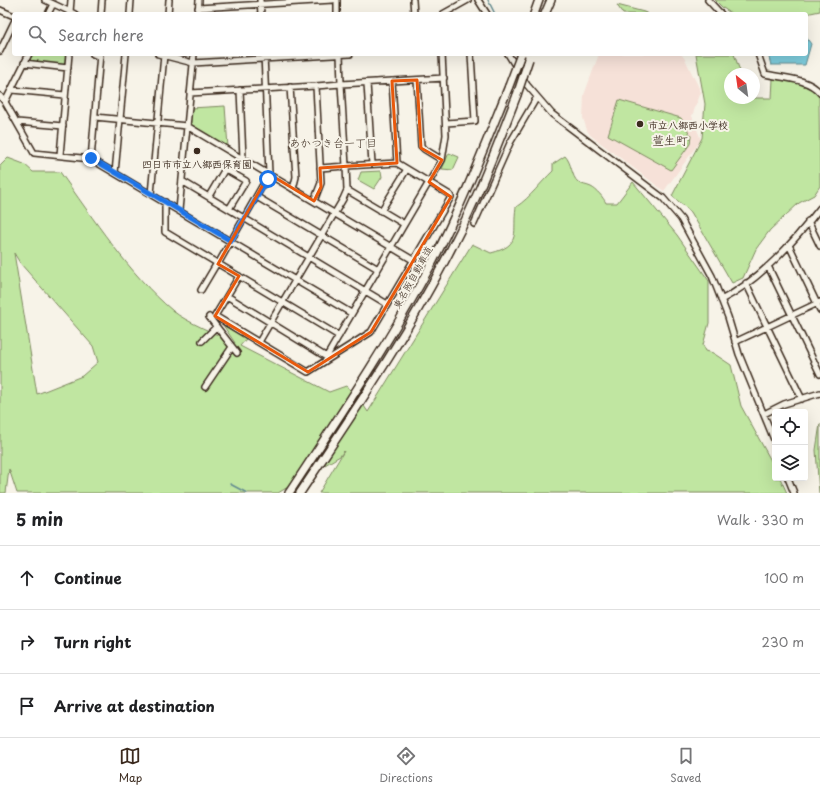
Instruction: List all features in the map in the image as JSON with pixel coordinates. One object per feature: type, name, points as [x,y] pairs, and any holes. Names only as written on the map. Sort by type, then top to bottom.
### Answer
[{"type":"highway","points":[[535,12],[538,0]]},
{"type":"highway","points":[[545,12],[550,0]]},
{"type":"highway","name":"東名阪自動車道","points":[[289,493],[388,340],[433,260],[470,182],[509,86],[519,56]]},
{"type":"highway","name":"東名阪自動車道","points":[[300,493],[418,310],[450,251],[486,173],[530,57]]},
{"type":"highway","points":[[306,493],[333,444]]},
{"type":"street","points":[[45,0],[71,12]]},
{"type":"street","points":[[72,0],[73,12]]},
{"type":"street","points":[[101,12],[102,0]]},
{"type":"street","points":[[130,12],[131,0]]},
{"type":"street","points":[[168,12],[169,0]]},
{"type":"street","points":[[198,12],[199,0]]},
{"type":"street","points":[[198,8],[261,2],[333,0]]},
{"type":"street","points":[[337,0],[337,12]]},
{"type":"street","points":[[413,0],[414,12]]},
{"type":"street","points":[[447,12],[468,0]]},
{"type":"street","points":[[478,0],[486,12]]},
{"type":"street","points":[[708,0],[719,12]]},
{"type":"street","points":[[49,12],[53,4]]},
{"type":"street","points":[[0,10],[12,15]]},
{"type":"street","points":[[0,52],[12,26]]},
{"type":"street","points":[[5,102],[28,56]]},
{"type":"street","points":[[60,155],[69,56]]},
{"type":"street","points":[[91,158],[100,56]]},
{"type":"street","points":[[115,173],[126,56]]},
{"type":"street","points":[[151,194],[164,56],[193,63],[264,56],[270,174],[231,241],[200,290]]},
{"type":"street","points":[[179,210],[194,56]]},
{"type":"street","points":[[259,342],[310,258],[347,190],[340,56]]},
{"type":"street","points":[[328,357],[351,313],[442,160],[446,141],[442,56]]},
{"type":"street","points":[[446,123],[475,121],[472,56]]},
{"type":"street","points":[[509,56],[527,85],[560,122],[656,193],[670,205],[681,219],[701,254],[721,300],[735,342],[772,434]]},
{"type":"street","points":[[759,56],[765,74],[796,80],[811,85],[820,93]]},
{"type":"street","points":[[24,64],[68,68]]},
{"type":"street","points":[[190,93],[444,78]]},
{"type":"street","points":[[417,80],[421,146],[442,160]]},
{"type":"street","points":[[392,81],[396,163]]},
{"type":"street","points":[[367,82],[372,164]]},
{"type":"street","points":[[314,201],[321,187],[316,86]]},
{"type":"street","points":[[290,87],[296,177],[293,188]]},
{"type":"street","points":[[12,90],[66,95]]},
{"type":"street","points":[[240,90],[243,158]]},
{"type":"street","points":[[0,96],[17,122],[34,153],[91,158],[351,313]]},
{"type":"street","points":[[474,224],[510,143],[537,97]]},
{"type":"street","points":[[94,117],[187,126],[413,260]]},
{"type":"street","points":[[17,122],[63,126]]},
{"type":"street","points":[[239,276],[215,316],[308,372],[328,357],[371,332],[451,197],[396,163],[320,168]]},
{"type":"street","points":[[209,196],[225,169],[246,181],[229,209]]},
{"type":"street","points":[[381,211],[407,169]]},
{"type":"street","points":[[182,181],[388,304]]},
{"type":"street","points":[[347,190],[404,224]]},
{"type":"street","points":[[257,197],[378,269]]},
{"type":"street","points":[[165,202],[165,232],[339,336]]},
{"type":"street","points":[[721,300],[735,292],[779,258],[820,208]]},
{"type":"street","points":[[808,221],[820,246]]},
{"type":"street","points":[[789,245],[819,303],[820,310]]},
{"type":"street","points":[[768,266],[820,374]]},
{"type":"street","points":[[746,283],[802,399]]},
{"type":"street","points":[[227,296],[328,357]]},
{"type":"street","points":[[735,342],[819,303]]},
{"type":"street","points":[[209,317],[237,353]]},
{"type":"street","points":[[202,341],[216,326],[223,321]]},
{"type":"street","points":[[205,387],[232,347]]},
{"type":"street","points":[[782,409],[784,404],[820,393]]},
{"type":"street","points":[[764,414],[772,412]]},
{"type":"street","points":[[789,481],[794,493]]},
{"type":"highlighted area","points":[[417,80],[421,148],[442,160],[429,182],[451,197],[371,332],[308,372],[215,316],[239,276],[218,264],[269,174],[314,201],[321,187],[320,168],[397,163],[392,81]]},
{"type":"shaded area","name":"市立八郷西小学校","points":[[598,56],[683,56],[701,92],[692,116],[701,140],[664,191],[590,135],[583,118],[584,95]]},
{"type":"green space","points":[[715,0],[820,0],[820,11],[808,14],[808,12],[729,12]]},
{"type":"green space","points":[[617,5],[644,12],[622,12]]},
{"type":"green space","points":[[32,56],[68,56],[67,63],[64,65],[32,62],[30,59]]},
{"type":"green space","points":[[696,56],[735,56],[739,68],[724,68],[724,104],[760,104],[760,98],[772,98],[773,79],[792,82],[810,88],[819,97],[820,186],[814,195],[799,203],[770,230],[756,249],[743,278],[732,283],[691,212],[672,196],[702,138],[705,104]]},
{"type":"green space","points":[[619,100],[681,118],[691,136],[690,144],[671,170],[608,135]]},
{"type":"green space","points":[[225,106],[228,147],[189,123],[191,108]]},
{"type":"green space","points":[[449,153],[459,157],[453,170],[442,169]]},
{"type":"green space","points":[[565,156],[578,182],[595,190],[602,196],[606,203],[617,203],[633,182],[677,235],[709,281],[709,323],[703,345],[706,351],[713,353],[731,365],[741,406],[772,463],[772,481],[781,481],[787,493],[319,493],[344,451],[340,456],[278,493],[17,493],[9,469],[6,493],[0,493],[0,166],[8,158],[24,164],[33,172],[60,172],[112,245],[141,280],[173,311],[194,324],[235,343],[223,325],[246,339],[240,346],[329,392],[346,386],[356,394],[368,412],[472,244],[491,253],[508,246],[512,242],[514,236],[516,207],[553,171],[553,164]],"holes":[[[14,253],[20,263],[93,346],[98,362],[82,376],[37,394]]]},
{"type":"green space","points":[[381,171],[382,177],[374,189],[358,180],[361,172]]},
{"type":"green space","points":[[820,424],[820,493],[819,493],[816,450]]},
{"type":"water","points":[[808,40],[811,44],[808,54]]},
{"type":"water","points":[[769,56],[808,56],[805,65],[771,65]]},
{"type":"waterway","points":[[488,0],[494,12]]},
{"type":"waterway","points":[[230,484],[247,493]]},
{"type":"place","name":"市立八郷西小学校","points":[[640,124]]},
{"type":"place","name":"四日市市立八郷西保育園","points":[[197,151]]},
{"type":"district","name":"萱生町","points":[[670,140]]},
{"type":"district","name":"あかつき台一丁目","points":[[333,142]]},
{"type":"route","points":[[91,158],[231,241],[268,179]]}]
